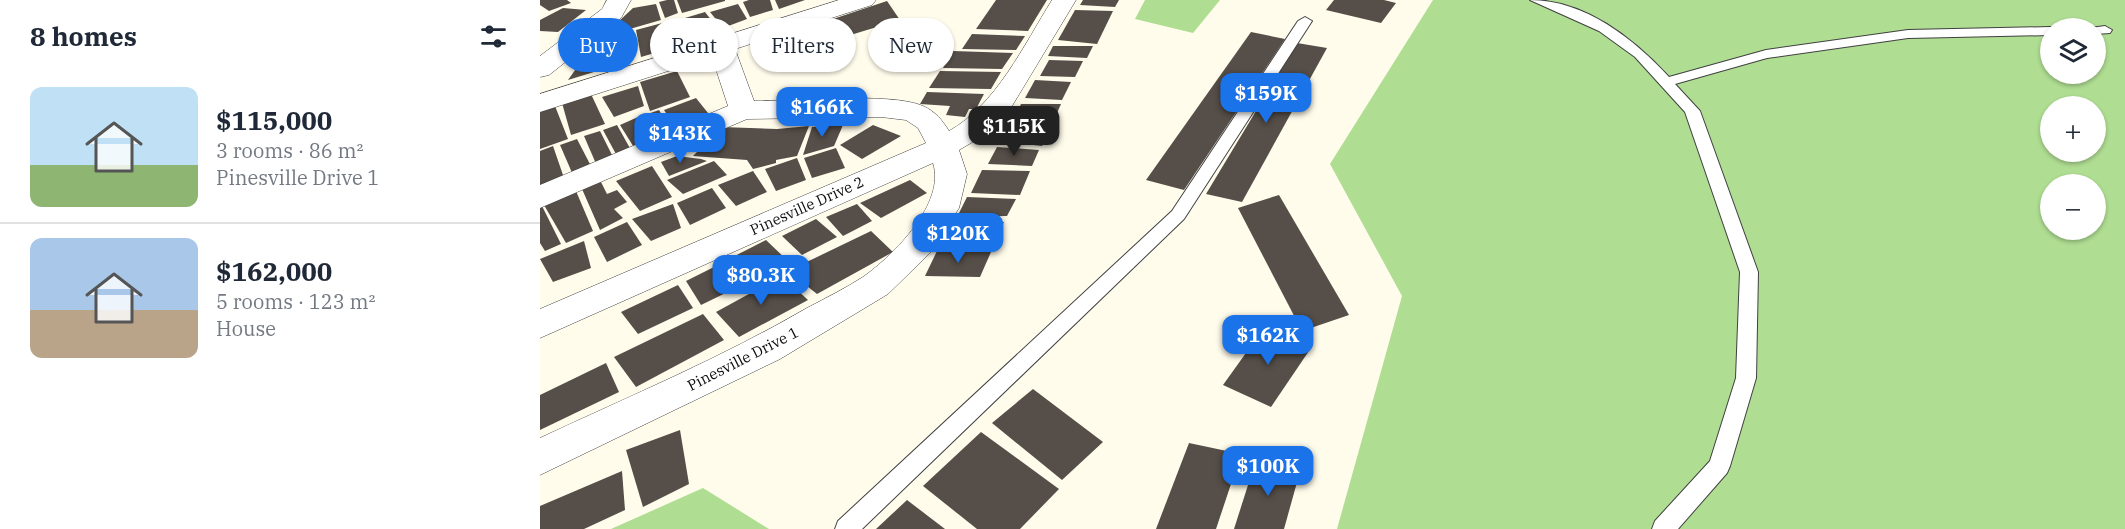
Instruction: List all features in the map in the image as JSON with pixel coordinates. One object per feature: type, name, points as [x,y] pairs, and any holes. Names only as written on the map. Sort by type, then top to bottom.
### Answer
[{"type":"street","points":[[540,69],[612,13],[618,2],[646,0]]},
{"type":"street","points":[[738,40],[864,0]]},
{"type":"street","points":[[943,147],[971,131],[999,105],[1064,0]]},
{"type":"street","points":[[540,103],[650,68]]},
{"type":"street","points":[[540,197],[743,110],[731,72]]},
{"type":"street","name":"Pinesville Drive 1","points":[[540,457],[767,349],[876,285],[919,245],[943,208],[952,174],[943,147],[929,123],[913,112],[881,108],[743,110]]},
{"type":"street","name":"Pinesville Drive 2","points":[[540,324],[943,147]]},
{"type":"lane","points":[[1537,0],[1554,5],[1604,28],[1640,54],[1692,111],[1749,272],[1746,378],[1719,466],[1663,529]]},
{"type":"lane","points":[[846,529],[1178,215],[1305,21]]},
{"type":"lane","points":[[1666,82],[1766,54],[1908,33],[2040,31]]},
{"type":"green space","points":[[1145,0],[1220,0],[1193,33],[1135,19]]},
{"type":"green space","points":[[1433,0],[2125,0],[2125,529],[1337,529],[1402,296],[1330,164]]},
{"type":"green space","points":[[703,488],[769,529],[611,529]]},
{"type":"building","points":[[540,0],[567,0],[571,3],[549,11],[540,5]]},
{"type":"building","points":[[674,0],[678,13],[665,18],[659,2]]},
{"type":"building","points":[[677,0],[725,0],[725,1],[682,13]]},
{"type":"building","points":[[770,0],[773,10],[750,17],[743,2]]},
{"type":"building","points":[[775,0],[805,0],[779,9]]},
{"type":"building","points":[[996,0],[1047,0],[1028,31],[976,29]]},
{"type":"building","points":[[1083,0],[1119,0],[1115,7],[1080,5]]},
{"type":"building","points":[[1334,0],[1384,0],[1396,3],[1381,23],[1326,10]]},
{"type":"building","points":[[887,1],[899,18],[868,18],[868,30],[856,33],[856,18],[836,18]]},
{"type":"building","points":[[656,4],[660,18],[650,18],[650,23],[638,27],[638,18],[622,18],[633,8]]},
{"type":"building","points":[[738,4],[747,19],[738,22],[738,18],[715,18],[710,12]]},
{"type":"building","points":[[563,8],[586,10],[576,18],[558,18],[558,32],[540,31],[540,20]]},
{"type":"building","points":[[1075,10],[1113,11],[1097,44],[1058,40]]},
{"type":"building","points":[[705,12],[710,18],[685,18]]},
{"type":"building","points":[[650,26],[650,54],[641,57],[638,41],[638,29]]},
{"type":"building","points":[[1251,32],[1285,39],[1184,190],[1146,180]]},
{"type":"building","points":[[972,34],[1025,36],[1016,50],[962,49]]},
{"type":"building","points":[[1297,43],[1327,48],[1242,202],[1206,194]]},
{"type":"building","points":[[1053,46],[1093,46],[1087,58],[1048,56]]},
{"type":"building","points":[[954,51],[1013,53],[1002,69],[954,68]]},
{"type":"building","points":[[1049,60],[1083,61],[1075,77],[1040,76]]},
{"type":"building","points":[[574,72],[594,72],[568,80]]},
{"type":"building","points":[[678,72],[690,97],[650,111],[640,82]]},
{"type":"building","points":[[939,72],[1001,72],[991,89],[929,88]]},
{"type":"building","points":[[1035,80],[1071,82],[1062,100],[1025,98]]},
{"type":"building","points":[[638,86],[644,106],[614,117],[602,97]]},
{"type":"building","points":[[927,92],[984,94],[976,109],[969,109],[965,117],[946,115],[950,106],[920,104]]},
{"type":"building","points":[[591,94],[605,124],[571,135],[562,103]]},
{"type":"building","points":[[696,98],[708,113],[675,127],[664,110]]},
{"type":"building","points":[[1021,104],[1061,104],[1052,124],[1012,123]]},
{"type":"building","points":[[555,106],[568,139],[540,149],[540,111]]},
{"type":"building","points":[[659,110],[671,130],[654,137],[642,116]]},
{"type":"building","points":[[638,117],[653,141],[635,149],[620,125]]},
{"type":"building","points":[[617,125],[631,150],[617,156],[603,130]]},
{"type":"building","points":[[843,125],[834,146],[803,155],[812,127]]},
{"type":"building","points":[[873,125],[901,136],[862,159],[840,145]]},
{"type":"building","points":[[1007,125],[1051,129],[1042,146],[999,141]]},
{"type":"building","points":[[809,126],[797,156],[776,160],[776,163],[753,169],[747,160],[693,156],[722,127],[777,129]]},
{"type":"building","points":[[600,131],[614,159],[597,166],[584,136]]},
{"type":"building","points":[[577,139],[592,168],[573,175],[560,145]]},
{"type":"building","points":[[553,146],[564,178],[540,186],[540,151]]},
{"type":"building","points":[[997,147],[1039,150],[1032,166],[988,164]]},
{"type":"building","points":[[836,148],[845,168],[812,178],[804,158]]},
{"type":"building","points":[[677,156],[707,161],[669,176],[661,162]]},
{"type":"building","points":[[797,158],[806,180],[776,191],[765,169]]},
{"type":"building","points":[[714,161],[727,175],[683,194],[667,180]]},
{"type":"building","points":[[652,166],[672,197],[640,211],[616,181]]},
{"type":"building","points":[[982,170],[1030,171],[1020,195],[971,193]]},
{"type":"building","points":[[753,171],[767,192],[736,206],[718,185]]},
{"type":"building","points":[[910,180],[927,193],[881,218],[860,203]]},
{"type":"building","points":[[601,182],[607,194],[617,190],[627,202],[614,209],[623,218],[600,230],[582,189]]},
{"type":"building","points":[[712,188],[726,208],[690,225],[677,203]]},
{"type":"building","points":[[576,191],[593,231],[566,243],[544,205]]},
{"type":"building","points":[[1279,195],[1349,315],[1302,331],[1238,208]]},
{"type":"building","points":[[967,197],[1016,199],[1007,216],[957,217]]},
{"type":"building","points":[[540,202],[561,244],[545,251],[540,243]]},
{"type":"building","points":[[673,204],[681,228],[651,241],[632,219]]},
{"type":"building","points":[[857,204],[872,221],[843,236],[826,217]]},
{"type":"building","points":[[816,219],[837,237],[802,255],[782,236]]},
{"type":"building","points":[[627,222],[642,245],[607,262],[594,237]]},
{"type":"building","points":[[953,222],[1004,222],[991,246],[941,244]]},
{"type":"building","points":[[871,231],[893,252],[817,294],[788,271]]},
{"type":"building","points":[[766,240],[790,263],[747,286],[723,262]]},
{"type":"building","points":[[584,241],[591,268],[553,282],[540,259]]},
{"type":"building","points":[[937,251],[991,252],[980,277],[925,276]]},
{"type":"building","points":[[718,265],[738,287],[701,305],[686,281]]},
{"type":"building","points":[[782,276],[808,300],[739,337],[716,312]]},
{"type":"building","points":[[678,285],[693,308],[638,334],[621,312]]},
{"type":"building","points":[[703,314],[724,340],[636,387],[614,357]]},
{"type":"building","points":[[1266,325],[1313,345],[1271,407],[1223,385]]},
{"type":"building","points":[[606,363],[619,392],[540,430],[540,395]]},
{"type":"building","points":[[1033,389],[1103,442],[1062,480],[992,423]]},
{"type":"building","points":[[680,430],[689,484],[643,507],[626,450]]},
{"type":"building","points":[[981,432],[1059,489],[1020,529],[977,529],[923,486]]},
{"type":"building","points":[[1189,443],[1241,454],[1216,529],[1156,529]]},
{"type":"building","points":[[1256,460],[1301,468],[1284,529],[1234,529]]},
{"type":"building","points":[[622,471],[625,510],[584,529],[540,529],[540,506]]},
{"type":"building","points":[[907,500],[945,529],[876,529]]}]
